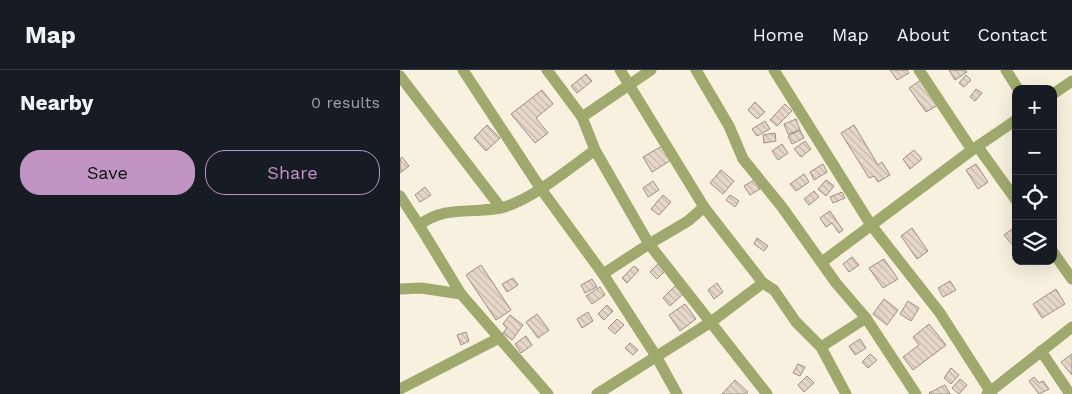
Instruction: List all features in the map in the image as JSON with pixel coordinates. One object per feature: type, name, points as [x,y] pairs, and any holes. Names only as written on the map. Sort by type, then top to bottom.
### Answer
[{"type":"street","points":[[463,70],[541,189],[603,274],[678,394]]},
{"type":"street","points":[[547,70],[582,117],[595,150],[649,244],[766,394]]},
{"type":"street","points":[[620,70],[630,83],[704,207],[763,283],[774,290],[796,322],[821,347],[846,394]]},
{"type":"street","points":[[582,117],[651,70]]},
{"type":"street","points":[[696,70],[729,126],[744,159],[836,283],[866,318],[916,394]]},
{"type":"street","points":[[774,70],[871,225],[940,313],[990,393],[1072,327]]},
{"type":"street","points":[[919,70],[975,148],[1012,195]]},
{"type":"street","points":[[1006,70],[1015,85]]},
{"type":"street","points":[[400,76],[501,208]]},
{"type":"street","points":[[1057,91],[1072,81]]},
{"type":"street","points":[[822,262],[1012,123]]},
{"type":"street","points":[[419,225],[445,212],[501,208],[541,189],[595,150]]},
{"type":"street","points":[[400,196],[461,294],[548,394]]},
{"type":"street","points":[[603,274],[688,221],[704,207]]},
{"type":"street","points":[[1057,258],[1072,279]]},
{"type":"street","points":[[597,394],[711,322],[763,283]]},
{"type":"street","points":[[400,290],[421,288],[461,294]]},
{"type":"street","points":[[821,347],[866,318]]},
{"type":"street","points":[[400,389],[499,338]]},
{"type":"street","points":[[1041,351],[1070,394]]},
{"type":"building","points":[[890,70],[907,70],[909,73],[897,80]]},
{"type":"building","points":[[949,70],[965,70],[967,72],[955,80]]},
{"type":"building","points":[[586,74],[592,81],[577,93],[571,86]]},
{"type":"building","points":[[966,75],[971,80],[964,87],[959,83]]},
{"type":"building","points":[[921,80],[938,105],[926,112],[909,88]]},
{"type":"building","points":[[976,89],[982,93],[975,101],[970,97]]},
{"type":"building","points":[[542,90],[553,104],[536,118],[548,133],[535,143],[511,114]]},
{"type":"building","points":[[755,102],[765,112],[757,119],[748,110]]},
{"type":"building","points":[[785,104],[792,111],[777,126],[770,120]]},
{"type":"building","points":[[796,119],[800,130],[788,134],[784,124]]},
{"type":"building","points":[[765,121],[770,129],[757,136],[752,129]]},
{"type":"building","points":[[487,125],[500,138],[486,151],[474,138]]},
{"type":"building","points":[[854,125],[878,165],[882,162],[890,175],[878,182],[874,176],[869,178],[841,133]]},
{"type":"building","points":[[800,130],[804,138],[792,144],[788,136]]},
{"type":"building","points":[[775,133],[776,141],[764,143],[763,135]]},
{"type":"building","points":[[805,141],[811,149],[801,157],[794,149]]},
{"type":"building","points":[[782,144],[788,153],[778,160],[772,151]]},
{"type":"building","points":[[662,146],[671,160],[652,172],[643,157]]},
{"type":"building","points":[[914,150],[922,159],[910,169],[903,159]]},
{"type":"building","points":[[402,157],[409,166],[400,173],[400,159]]},
{"type":"building","points":[[823,164],[827,172],[814,180],[810,172]]},
{"type":"building","points":[[976,164],[988,182],[978,189],[966,170]]},
{"type":"building","points":[[721,170],[734,181],[723,194],[710,183]]},
{"type":"building","points":[[804,174],[809,182],[796,191],[790,184]]},
{"type":"building","points":[[754,180],[760,189],[750,195],[744,186]]},
{"type":"building","points":[[826,180],[834,186],[826,196],[818,189]]},
{"type":"building","points":[[653,181],[659,190],[648,197],[643,188]]},
{"type":"building","points":[[425,187],[431,195],[420,202],[415,195]]},
{"type":"building","points":[[814,191],[819,197],[809,205],[804,199]]},
{"type":"building","points":[[842,192],[845,198],[833,203],[830,197]]},
{"type":"building","points":[[663,195],[671,202],[659,215],[651,209]]},
{"type":"building","points":[[730,195],[739,201],[735,207],[726,200]]},
{"type":"building","points":[[830,211],[843,230],[839,233],[832,223],[826,227],[820,218]]},
{"type":"building","points":[[912,228],[928,251],[917,259],[901,236]]},
{"type":"building","points":[[1012,229],[1012,244],[1004,235]]},
{"type":"building","points":[[757,238],[768,246],[764,251],[754,244]]},
{"type":"building","points":[[852,257],[859,265],[849,272],[843,264]]},
{"type":"building","points":[[884,259],[898,279],[883,288],[869,268]]},
{"type":"building","points":[[658,264],[665,271],[657,279],[650,272]]},
{"type":"building","points":[[481,265],[511,310],[496,320],[466,275]]},
{"type":"building","points":[[634,266],[639,270],[627,283],[622,278]]},
{"type":"building","points":[[513,278],[518,285],[507,292],[502,284]]},
{"type":"building","points":[[592,279],[597,287],[585,293],[581,285]]},
{"type":"building","points":[[950,281],[956,290],[943,297],[938,288]]},
{"type":"building","points":[[717,283],[723,292],[714,299],[708,290]]},
{"type":"building","points":[[675,286],[683,294],[670,306],[663,298]]},
{"type":"building","points":[[600,287],[605,295],[592,304],[586,296]]},
{"type":"building","points":[[1056,289],[1065,304],[1042,318],[1033,304]]},
{"type":"building","points":[[884,299],[898,310],[887,325],[873,314]]},
{"type":"building","points":[[908,301],[919,308],[911,321],[900,314]]},
{"type":"building","points":[[685,304],[696,319],[680,331],[669,315]]},
{"type":"building","points":[[607,305],[613,311],[604,320],[598,314]]},
{"type":"building","points":[[588,312],[593,321],[582,328],[577,319]]},
{"type":"building","points":[[537,314],[549,330],[538,338],[526,322]]},
{"type":"building","points":[[510,315],[523,325],[512,340],[503,333],[507,328],[503,324]]},
{"type":"building","points":[[617,319],[624,325],[615,334],[608,328]]},
{"type":"building","points":[[929,324],[946,345],[913,370],[903,357],[919,345],[913,337]]},
{"type":"building","points":[[466,332],[469,341],[461,345],[457,335]]},
{"type":"building","points":[[526,336],[532,345],[521,353],[515,344]]},
{"type":"building","points":[[860,339],[866,348],[855,355],[849,346]]},
{"type":"building","points":[[630,343],[638,350],[633,355],[625,348]]},
{"type":"building","points":[[870,354],[877,360],[868,368],[862,362]]},
{"type":"building","points":[[1072,354],[1072,375],[1061,362]]},
{"type":"building","points":[[798,364],[805,367],[800,376],[793,373]]},
{"type":"building","points":[[951,368],[959,375],[951,384],[944,378]]},
{"type":"building","points":[[807,376],[814,383],[804,392],[798,385]]},
{"type":"building","points":[[1034,377],[1039,383],[1043,381],[1049,389],[1039,394],[1029,381]]},
{"type":"building","points":[[960,379],[967,385],[959,394],[952,388]]},
{"type":"building","points":[[735,380],[748,392],[746,394],[722,394]]},
{"type":"building","points":[[945,385],[950,394],[929,393]]}]
